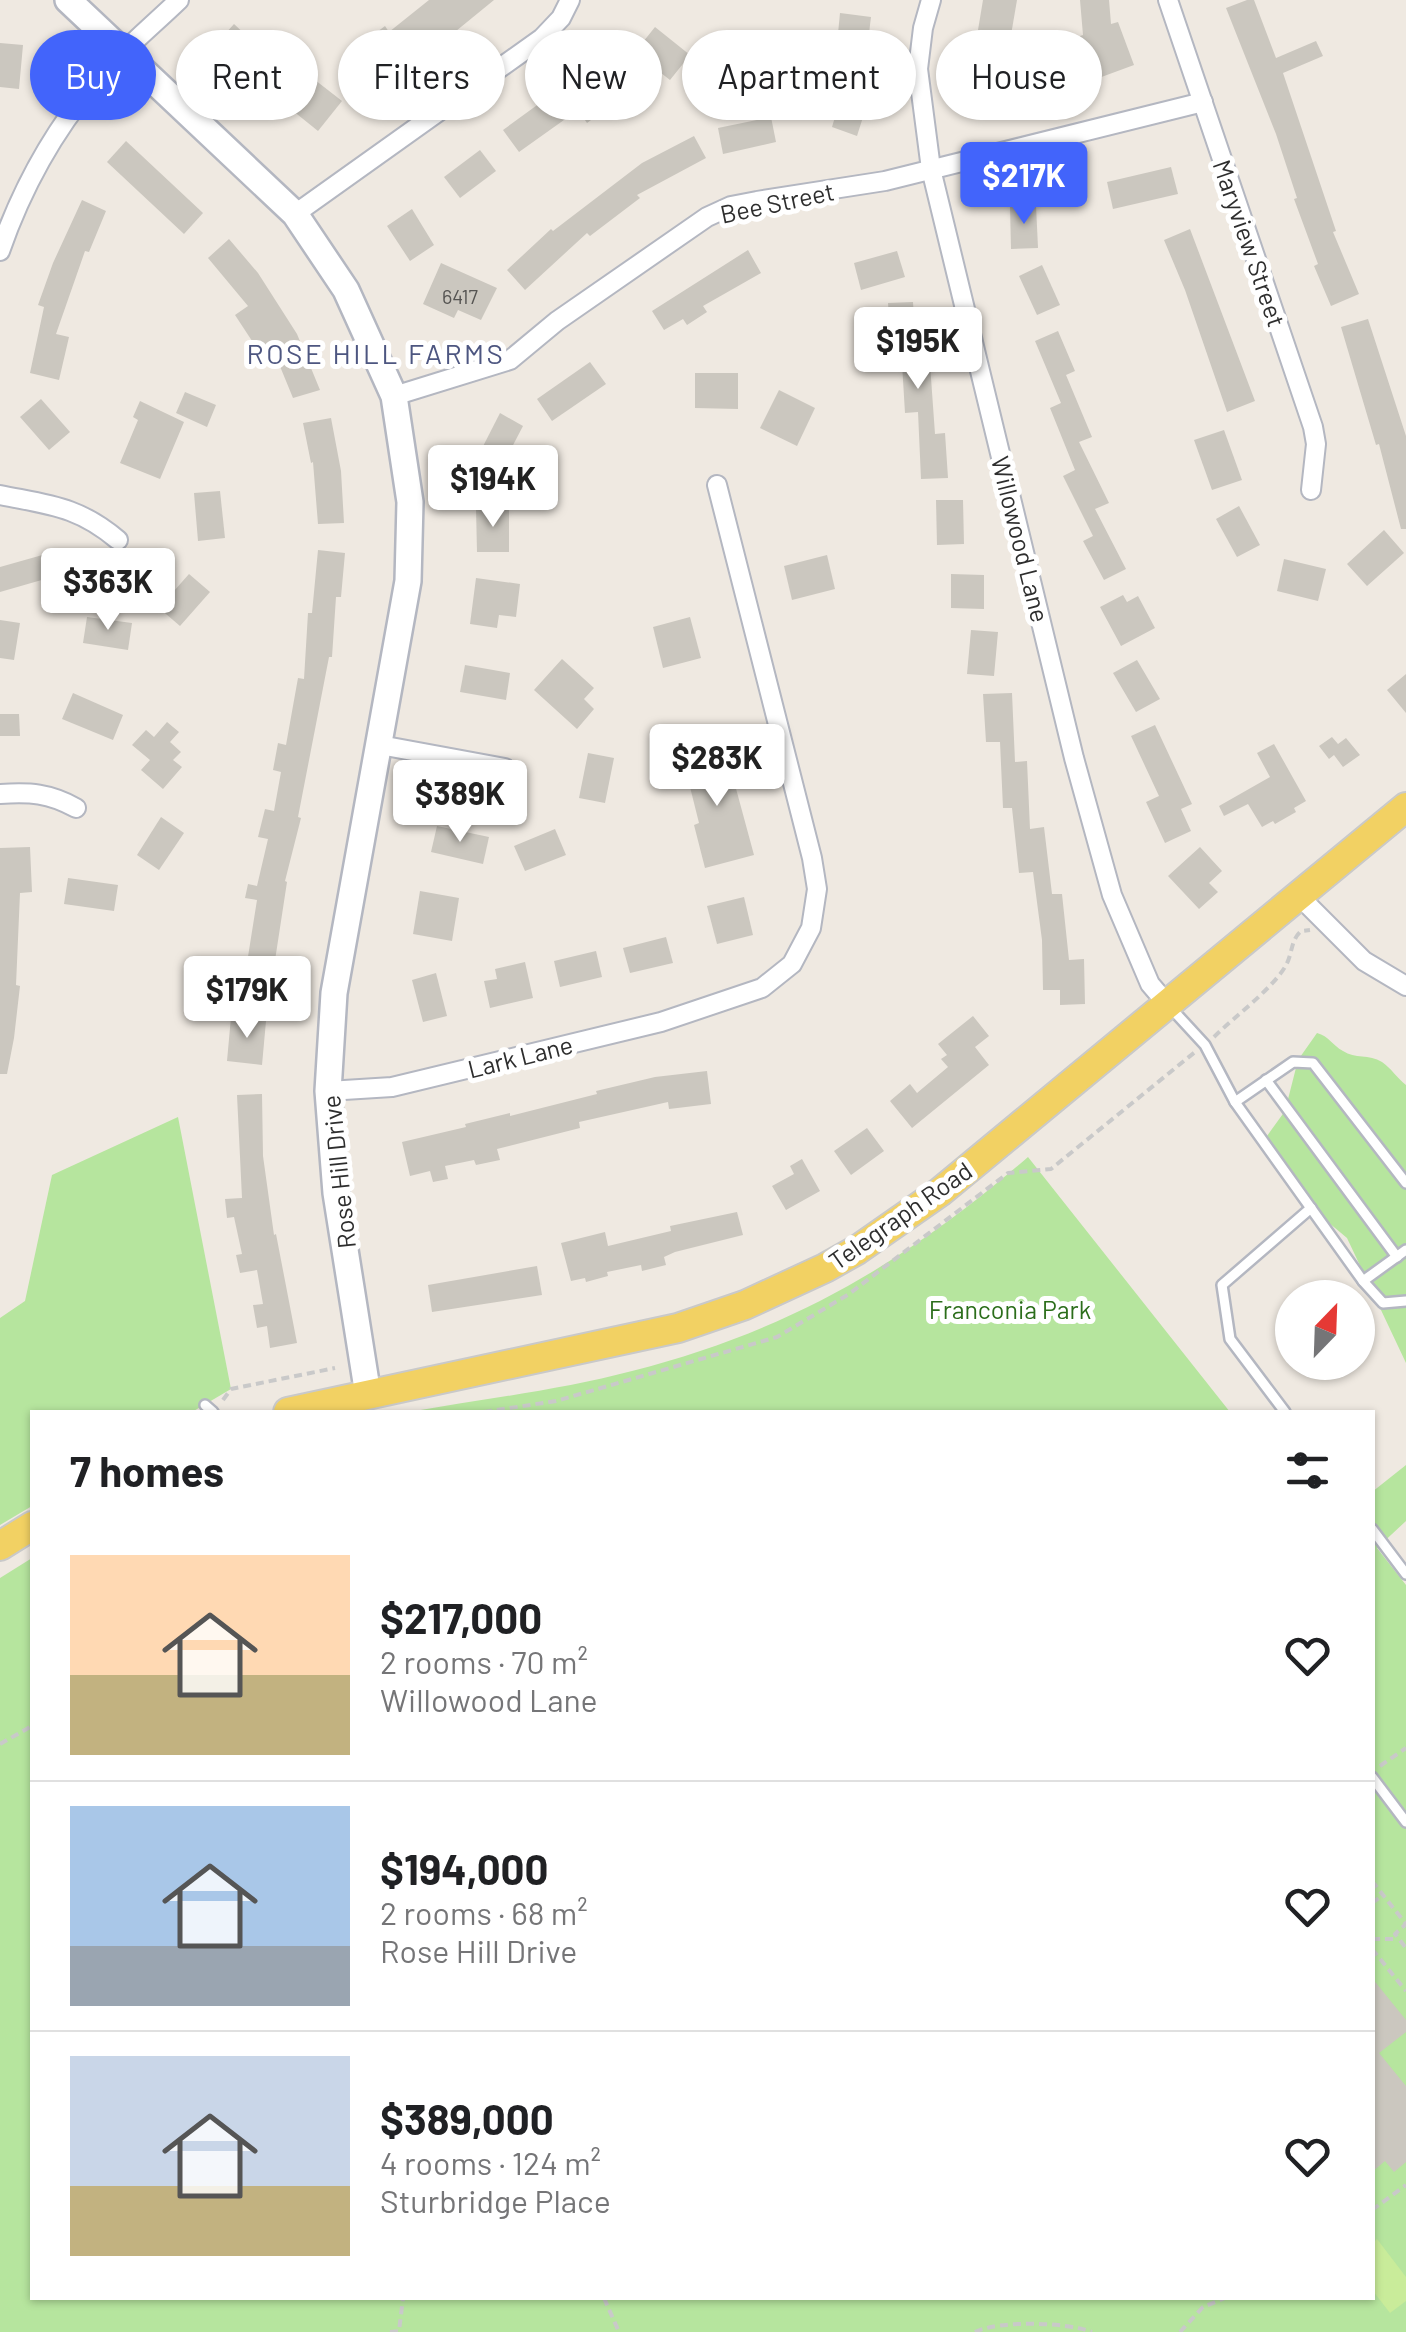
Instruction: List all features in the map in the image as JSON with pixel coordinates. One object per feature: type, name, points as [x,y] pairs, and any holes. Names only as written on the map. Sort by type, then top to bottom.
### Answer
[{"type":"main road","name":"Telegraph Road","points":[[309,1410],[372,1404],[678,1328],[745,1305],[825,1268],[940,1192],[1406,807]]},
{"type":"main road","points":[[0,1546],[30,1527]]},
{"type":"street","name":"Rose Hill Drive","points":[[68,0],[100,30]]},
{"type":"street","points":[[148,30],[179,0]]},
{"type":"street","points":[[295,214],[542,38],[561,18],[570,0]]},
{"type":"street","name":"Willowood Lane","points":[[931,0],[918,70],[932,170],[1069,739],[1112,895],[1150,984],[1168,1005]]},
{"type":"street","name":"Maryview Street","points":[[1168,0],[1313,427],[1316,444],[1311,490]]},
{"type":"street","name":"Rose Hill Drive","points":[[156,83],[295,214],[346,290],[394,396],[406,465],[410,545],[404,615],[334,993],[328,1091],[336,1193],[372,1404]]},
{"type":"street","name":"Bee Street","points":[[394,396],[510,360],[557,320],[692,227],[732,206],[885,181],[1203,102]]},
{"type":"street","points":[[0,251],[35,166],[66,120]]},
{"type":"street","name":"Lark Lane","points":[[328,1091],[392,1087],[709,1008],[762,988],[792,964],[811,928],[817,889],[717,485]]},
{"type":"street","points":[[0,495],[68,509],[96,521],[118,540]]},
{"type":"street","points":[[380,745],[505,768]]},
{"type":"street","points":[[0,794],[34,792],[55,796],[76,808]]},
{"type":"street","points":[[1298,894],[1364,961],[1406,986]]},
{"type":"lane","points":[[1168,1005],[1205,1044],[1236,1102],[1362,1280]]},
{"type":"lane","points":[[1236,1102],[1292,1062],[1313,1063],[1406,1183]]},
{"type":"lane","points":[[1266,1080],[1396,1256]]},
{"type":"lane","points":[[1283,1410],[1230,1340],[1222,1285],[1311,1208]]},
{"type":"lane","points":[[1364,1280],[1406,1250]]},
{"type":"lane","points":[[1375,1294],[1383,1303],[1406,1302]]},
{"type":"lane","points":[[1375,1533],[1406,1574]]},
{"type":"lane","points":[[1375,1778],[1406,1822]]},
{"type":"path","points":[[210,1410],[231,1389],[336,1368]]},
{"type":"path","points":[[0,1744],[30,1727]]},
{"type":"path","points":[[1375,1772],[1406,1748]]},
{"type":"path","points":[[1375,1885],[1406,1924],[1395,1934],[1406,1948]]},
{"type":"path","points":[[1375,1901],[1383,1894]]},
{"type":"path","points":[[1375,1939],[1399,1939]]},
{"type":"path","points":[[1375,1953],[1406,1991]]},
{"type":"path","points":[[1375,2208],[1406,2185]]},
{"type":"path","points":[[390,2331],[399,2331],[403,2300]]},
{"type":"path","points":[[605,2300],[619,2332]]},
{"type":"path","points":[[1180,2332],[1204,2307],[1221,2300]]},
{"type":"path","points":[[974,2332],[984,2327],[1036,2325],[1092,2332]]},
{"type":"green space","points":[[1317,1033],[1339,1049],[1382,1062],[1406,1085],[1406,1363],[1375,1297],[1375,1280],[1367,1280],[1347,1238],[1310,1207],[1272,1163],[1267,1136],[1285,1111],[1298,1060]]},
{"type":"green space","points":[[178,1117],[231,1389],[195,1410],[30,1410],[30,1507],[0,1525],[0,1318],[25,1301],[52,1175]]},
{"type":"green space","name":"Franconia Park","points":[[1028,1157],[1228,1410],[421,1410],[605,1378],[689,1355],[743,1335],[844,1288],[983,1195]]},
{"type":"green space","points":[[1406,1465],[1406,1521],[1377,1548],[1406,1585],[1406,2332],[0,2332],[0,1578],[30,1559],[30,2300],[1375,2300],[1375,1490]]},
{"type":"green space","points":[[1375,2241],[1406,2277],[1406,2301],[1390,2313],[1375,2294]]},
{"type":"building","points":[[429,0],[494,0],[457,30],[392,30]]},
{"type":"building","points":[[983,0],[1017,0],[1012,30],[978,30]]},
{"type":"building","points":[[1080,0],[1109,0],[1111,24],[1118,22],[1134,65],[1102,77],[1102,30],[1083,30]]},
{"type":"building","points":[[1254,0],[1276,58],[1316,41],[1323,56],[1283,73],[1336,231],[1333,232],[1359,294],[1331,306],[1314,266],[1318,264],[1276,134],[1226,8]]},
{"type":"building","points":[[840,13],[871,17],[869,30],[838,30]]},
{"type":"building","points":[[662,33],[682,49],[682,65],[670,80],[662,74]]},
{"type":"building","points":[[0,43],[23,45],[19,89],[0,87]]},
{"type":"building","points":[[318,82],[338,98],[338,106],[318,131],[304,120],[318,120]]},
{"type":"building","points":[[525,114],[525,120],[564,120],[519,152],[503,130]]},
{"type":"building","points":[[772,120],[776,142],[723,154],[718,128]]},
{"type":"building","points":[[834,120],[862,120],[857,136],[832,127]]},
{"type":"building","points":[[694,136],[706,158],[637,195],[640,198],[590,236],[587,233],[525,290],[507,270],[551,229],[642,163]]},
{"type":"building","points":[[126,141],[203,213],[184,234],[107,162]]},
{"type":"building","points":[[480,150],[496,171],[460,198],[444,177]]},
{"type":"building","points":[[1171,167],[1178,194],[1113,209],[1107,182]]},
{"type":"building","points":[[82,200],[106,211],[89,252],[85,251],[56,334],[69,337],[59,380],[30,373],[44,307],[38,305]]},
{"type":"building","points":[[1036,205],[1038,248],[1011,249],[1010,206]]},
{"type":"building","points":[[412,209],[434,245],[410,261],[387,226]]},
{"type":"building","points":[[1190,229],[1255,401],[1227,412],[1164,240]]},
{"type":"building","points":[[229,239],[258,273],[297,334],[320,390],[293,398],[270,342],[258,350],[235,315],[248,306],[208,258]]},
{"type":"building","points":[[748,250],[761,273],[703,306],[707,312],[687,325],[683,319],[664,330],[652,311]]},
{"type":"building","points":[[897,251],[905,277],[861,290],[854,263]]},
{"type":"building","points":[[441,263],[497,288],[481,320],[458,310],[454,318],[423,304]]},
{"type":"building","points":[[1042,265],[1060,305],[1037,315],[1019,276]]},
{"type":"building","points":[[913,302],[917,365],[930,364],[935,434],[945,433],[948,478],[921,479],[918,412],[905,413],[901,347],[891,347],[888,303]]},
{"type":"building","points":[[1368,319],[1406,436],[1406,529],[1401,529],[1379,444],[1376,445],[1341,327]]},
{"type":"building","points":[[1058,331],[1075,371],[1066,375],[1092,437],[1079,442],[1109,503],[1095,509],[1126,569],[1104,580],[1083,541],[1093,536],[1063,476],[1075,470],[1050,408],[1061,403],[1035,341]]},
{"type":"building","points":[[590,362],[606,384],[552,421],[537,399]]},
{"type":"building","points":[[695,373],[738,373],[738,409],[695,408]]},
{"type":"building","points":[[779,390],[815,408],[797,446],[760,428]]},
{"type":"building","points":[[185,392],[216,405],[207,427],[176,413]]},
{"type":"building","points":[[41,399],[70,432],[49,450],[20,417]]},
{"type":"building","points":[[140,401],[184,422],[160,479],[120,463],[138,420],[133,417]]},
{"type":"building","points":[[500,413],[523,426],[498,474],[475,462]]},
{"type":"building","points":[[331,418],[341,471],[344,523],[318,524],[313,462],[303,423]]},
{"type":"building","points":[[1224,430],[1242,480],[1212,490],[1194,440]]},
{"type":"building","points":[[220,491],[225,538],[198,541],[194,493]]},
{"type":"building","points":[[936,500],[963,500],[964,544],[937,545]]},
{"type":"building","points":[[1239,506],[1260,545],[1237,557],[1216,519]]},
{"type":"building","points":[[476,508],[509,508],[509,552],[477,552]]},
{"type":"building","points":[[1384,530],[1404,553],[1367,586],[1347,564]]},
{"type":"building","points":[[318,550],[345,553],[341,597],[336,597],[332,657],[285,881],[270,993],[243,988],[257,900],[245,898],[248,884],[257,886],[268,839],[258,837],[265,809],[274,811],[281,772],[273,770],[278,743],[286,745],[298,678],[304,679],[308,613],[312,613]]},
{"type":"building","points":[[53,552],[59,575],[0,592],[0,567]]},
{"type":"building","points":[[827,555],[835,589],[792,600],[784,566]]},
{"type":"building","points":[[1284,559],[1326,569],[1318,601],[1277,591]]},
{"type":"building","points":[[189,574],[210,592],[180,626],[159,608]]},
{"type":"building","points":[[951,574],[984,575],[984,609],[951,608]]},
{"type":"building","points":[[476,578],[520,584],[516,617],[499,615],[497,628],[470,624]]},
{"type":"building","points":[[1123,595],[1127,602],[1138,596],[1155,628],[1121,646],[1100,607]]},
{"type":"building","points":[[87,617],[132,623],[128,650],[83,643]]},
{"type":"building","points":[[690,617],[701,658],[663,668],[653,627]]},
{"type":"building","points":[[0,620],[20,623],[14,660],[0,658]]},
{"type":"building","points":[[971,630],[998,632],[994,676],[967,674]]},
{"type":"building","points":[[562,659],[594,688],[584,699],[594,709],[577,729],[534,690]]},
{"type":"building","points":[[1137,660],[1160,699],[1136,712],[1113,673]]},
{"type":"building","points":[[465,665],[510,673],[506,700],[460,692]]},
{"type":"building","points":[[1406,674],[1406,713],[1387,690]]},
{"type":"building","points":[[73,693],[123,715],[113,740],[62,719]]},
{"type":"building","points":[[1012,693],[1015,762],[1027,761],[1030,829],[1044,827],[1052,894],[1062,894],[1069,960],[1084,959],[1085,1004],[1060,1005],[1060,990],[1043,990],[1042,940],[1033,872],[1019,873],[1012,808],[1003,808],[1000,742],[986,742],[983,694]]},
{"type":"building","points":[[0,714],[19,714],[20,736],[0,736]]},
{"type":"building","points":[[167,722],[179,732],[170,742],[181,752],[173,760],[182,767],[163,789],[141,770],[150,760],[132,745],[146,730],[154,737]]},
{"type":"building","points":[[1155,725],[1192,804],[1181,809],[1191,831],[1165,843],[1146,802],[1159,796],[1131,736]]},
{"type":"building","points":[[1332,737],[1338,744],[1346,738],[1360,755],[1343,767],[1334,755],[1329,759],[1319,746]]},
{"type":"building","points":[[1274,744],[1306,801],[1294,808],[1296,812],[1262,827],[1248,804],[1224,816],[1219,806],[1270,777],[1257,753]]},
{"type":"building","points":[[725,748],[754,855],[705,868],[694,825],[699,823],[683,759]]},
{"type":"building","points":[[588,753],[614,758],[605,803],[579,798]]},
{"type":"building","points":[[161,817],[184,833],[159,870],[137,855]]},
{"type":"building","points":[[437,826],[489,837],[483,864],[431,852]]},
{"type":"building","points":[[555,829],[566,855],[525,871],[514,846]]},
{"type":"building","points":[[30,847],[32,892],[20,893],[16,985],[20,986],[14,1038],[7,1074],[0,1074],[0,848]]},
{"type":"building","points":[[1200,847],[1222,871],[1209,883],[1218,892],[1199,909],[1168,876]]},
{"type":"building","points":[[68,878],[118,885],[114,911],[64,904]]},
{"type":"building","points":[[420,891],[459,898],[452,941],[413,934]]},
{"type":"building","points":[[744,897],[753,935],[717,944],[707,906]]},
{"type":"building","points":[[666,937],[673,963],[630,973],[623,948]]},
{"type":"building","points":[[596,951],[602,977],[560,987],[554,961]]},
{"type":"building","points":[[525,962],[533,998],[490,1008],[484,981],[497,979],[495,969]]},
{"type":"building","points":[[436,973],[447,1016],[423,1022],[412,980]]},
{"type":"building","points":[[973,1016],[989,1036],[975,1047],[989,1065],[912,1128],[890,1101],[910,1084],[917,1093],[948,1067],[941,1059],[947,1055],[938,1044]]},
{"type":"building","points":[[231,1017],[266,1021],[262,1065],[227,1061]]},
{"type":"building","points":[[707,1071],[711,1104],[669,1109],[668,1102],[579,1122],[580,1128],[497,1149],[500,1160],[445,1166],[448,1179],[433,1182],[430,1171],[410,1176],[402,1142],[655,1077]]},
{"type":"building","points":[[262,1094],[263,1156],[274,1235],[297,1343],[270,1348],[267,1326],[257,1328],[253,1305],[263,1304],[257,1270],[240,1273],[236,1255],[242,1254],[234,1217],[227,1218],[225,1199],[242,1198],[237,1095]]},
{"type":"building","points":[[867,1128],[884,1151],[851,1175],[834,1151]]},
{"type":"building","points":[[802,1159],[820,1191],[786,1210],[772,1186],[794,1174],[790,1166]]},
{"type":"building","points":[[737,1212],[743,1235],[675,1252],[664,1257],[666,1265],[642,1271],[641,1265],[607,1272],[608,1276],[586,1282],[585,1278],[571,1281],[561,1243],[605,1232],[608,1246],[671,1231],[670,1226]]},
{"type":"building","points":[[537,1266],[542,1295],[432,1312],[428,1285]]},
{"type":"building","points":[[1375,1982],[1406,2020],[1406,2032],[1379,2053],[1406,2086],[1406,2162],[1394,2172],[1385,2161],[1375,2169]]},
{"type":"district","name":"ROSE HILL FARMS","points":[[376,353]]}]
